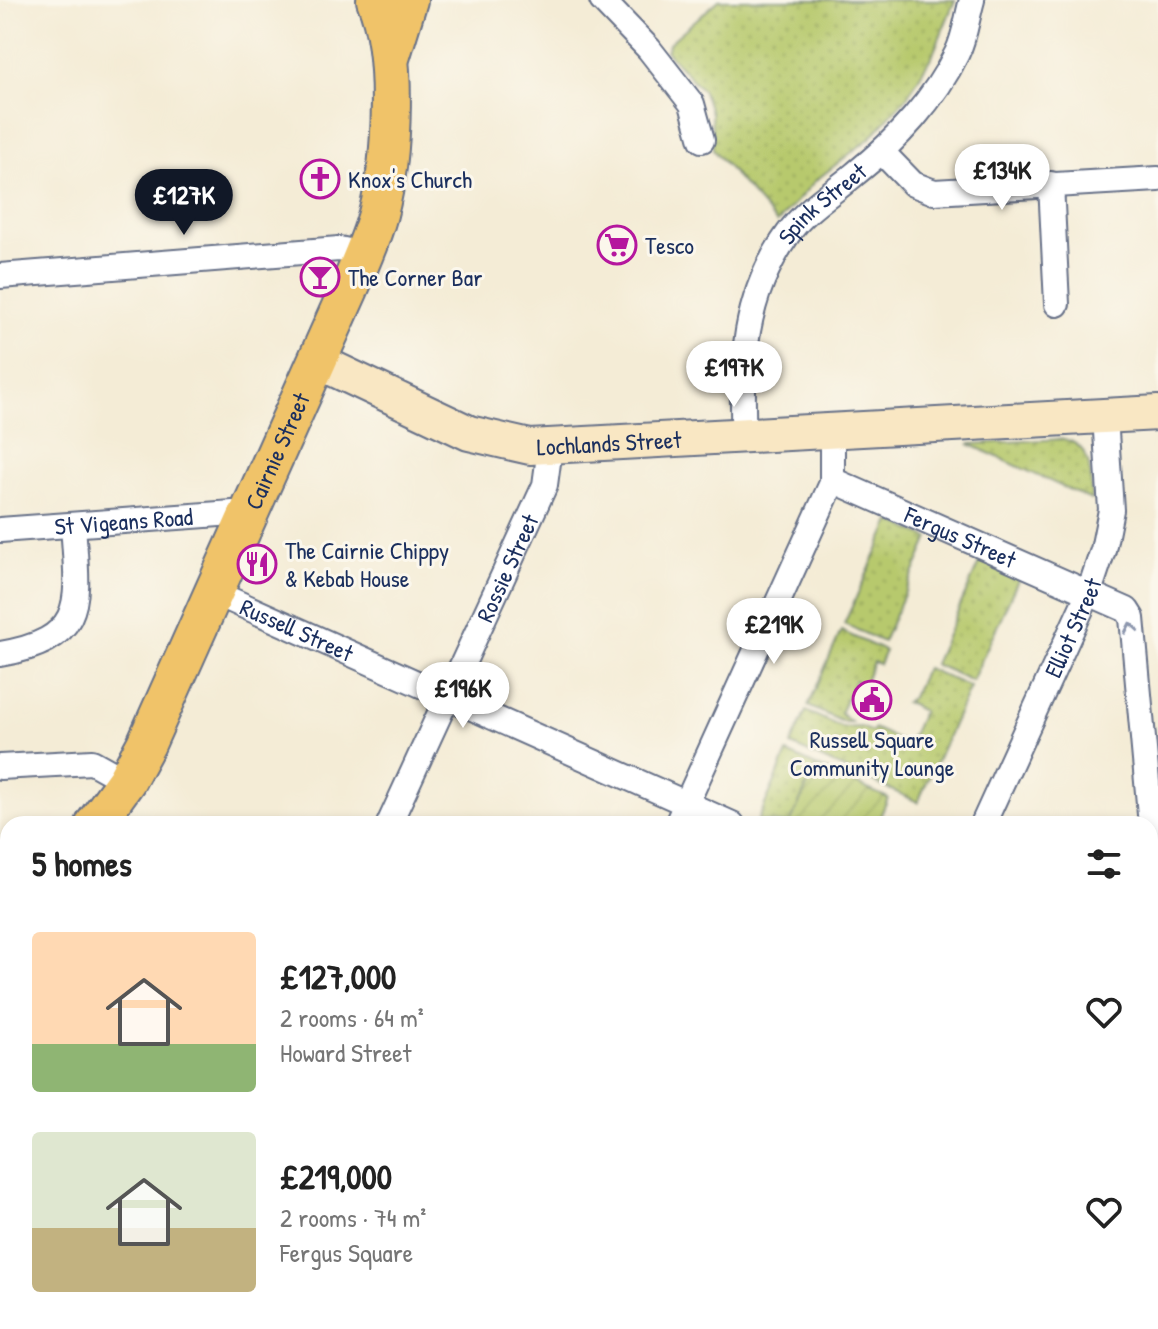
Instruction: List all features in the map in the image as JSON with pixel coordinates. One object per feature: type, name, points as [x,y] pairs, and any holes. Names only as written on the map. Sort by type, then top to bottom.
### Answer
[{"type":"main road","name":"Cairnie Street","points":[[376,0],[390,57]]},
{"type":"main road","name":"Cairnie Street","points":[[101,816],[126,781],[363,254],[378,214],[386,168],[390,57],[408,0]]},
{"type":"main road","name":"Lochlands Street","points":[[317,361],[469,433],[514,445],[550,448],[1158,413]]},
{"type":"street","points":[[602,0],[692,104],[702,140]]},
{"type":"street","name":"Spink Street","points":[[744,437],[742,354],[750,313],[765,272],[788,233],[812,207],[882,152],[924,106],[958,52],[972,0]]},
{"type":"street","points":[[882,152],[913,184],[934,192],[1158,179]]},
{"type":"street","points":[[1051,184],[1057,304]]},
{"type":"street","points":[[0,276],[339,249],[363,254]]},
{"type":"street","name":"Elliot Street","points":[[987,816],[1089,592],[1111,510],[1105,416]]},
{"type":"street","points":[[682,814],[832,483],[832,432]]},
{"type":"street","name":"Rossie Street","points":[[393,816],[545,485],[550,448]]},
{"type":"street","name":"Fergus Street","points":[[832,483],[1127,610],[1132,618],[1150,816]]},
{"type":"street","name":"St Vigeans Road","points":[[0,530],[233,513],[246,516]]},
{"type":"street","points":[[0,654],[38,647],[67,624],[78,597],[73,525]]},
{"type":"street","name":"Russell Street","points":[[213,592],[447,697],[682,814]]},
{"type":"street","points":[[0,767],[92,762],[126,781]]},
{"type":"green space","points":[[719,0],[955,0],[933,54],[907,97],[870,138],[815,181],[777,223],[713,150],[711,113],[702,90],[666,51],[670,42]]},
{"type":"green space","points":[[1063,439],[1073,442],[1085,454],[1090,471],[1091,500],[969,444]]},
{"type":"green space","points":[[891,521],[929,538],[883,642],[844,624]]},
{"type":"green space","points":[[980,561],[1019,578],[972,681],[934,664]]},
{"type":"green space","points":[[841,631],[885,651],[879,664],[873,662],[864,684],[855,680],[840,713],[851,722],[843,722],[808,706]]},
{"type":"green space","points":[[926,668],[970,687],[918,802],[791,745],[806,711],[843,728],[861,727],[872,732],[874,728],[908,744],[923,711],[905,702],[912,697]]},
{"type":"green space","points":[[787,753],[816,766],[794,816],[760,816]]},
{"type":"green space","points":[[816,766],[888,798],[880,816],[794,816]]},
{"type":"place","name":"Knox's Church","points":[[320,179]]},
{"type":"place","name":"Tesco","points":[[617,245]]},
{"type":"place","name":"The Corner Bar","points":[[320,277]]},
{"type":"place","name":"The Cairnie Chippy & Kebab House","points":[[257,564]]},
{"type":"place","name":"Russell Square Community Lounge","points":[[872,700]]}]
